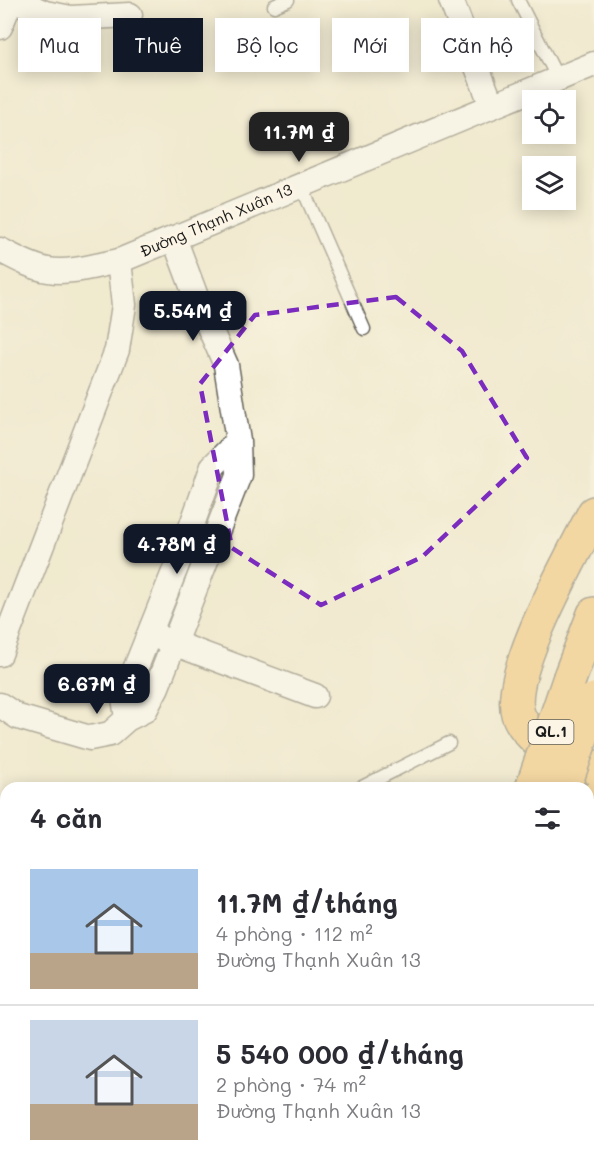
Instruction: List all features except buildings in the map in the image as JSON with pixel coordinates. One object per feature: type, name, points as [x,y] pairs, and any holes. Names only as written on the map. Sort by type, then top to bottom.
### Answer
[{"type":"highway","points":[[594,513],[545,612],[522,666],[516,693],[518,712],[525,729],[559,757],[594,767]]},
{"type":"highway","name":"QL.1","points":[[534,782],[594,614]]},
{"type":"highway","name":"QL.1","points":[[566,782],[594,700]]},
{"type":"street","points":[[0,27],[13,0],[45,13],[71,18],[130,15]]},
{"type":"street","points":[[451,0],[492,106]]},
{"type":"street","name":"Đường Thạnh Xuân 13","points":[[0,250],[29,264],[50,270],[71,271],[119,261],[594,64]]},
{"type":"street","points":[[0,705],[18,717],[90,738],[110,734],[127,719],[145,710],[158,687],[239,476],[238,441],[226,365],[198,302],[174,238]]},
{"type":"street","points":[[0,654],[117,350],[124,305],[119,261]]},
{"type":"street","points":[[127,719],[124,697],[184,547],[213,466],[238,441]]},
{"type":"street","points":[[150,634],[315,696]]},
{"type":"lane","points":[[274,6],[288,0]]},
{"type":"lane","points":[[518,0],[558,79]]},
{"type":"lane","points":[[301,185],[364,329]]},
{"type":"lane","points":[[372,782],[449,743]]},
{"type":"highlighted area","points":[[396,297],[462,351],[527,458],[422,557],[321,605],[232,548],[200,384],[255,315]]}]
